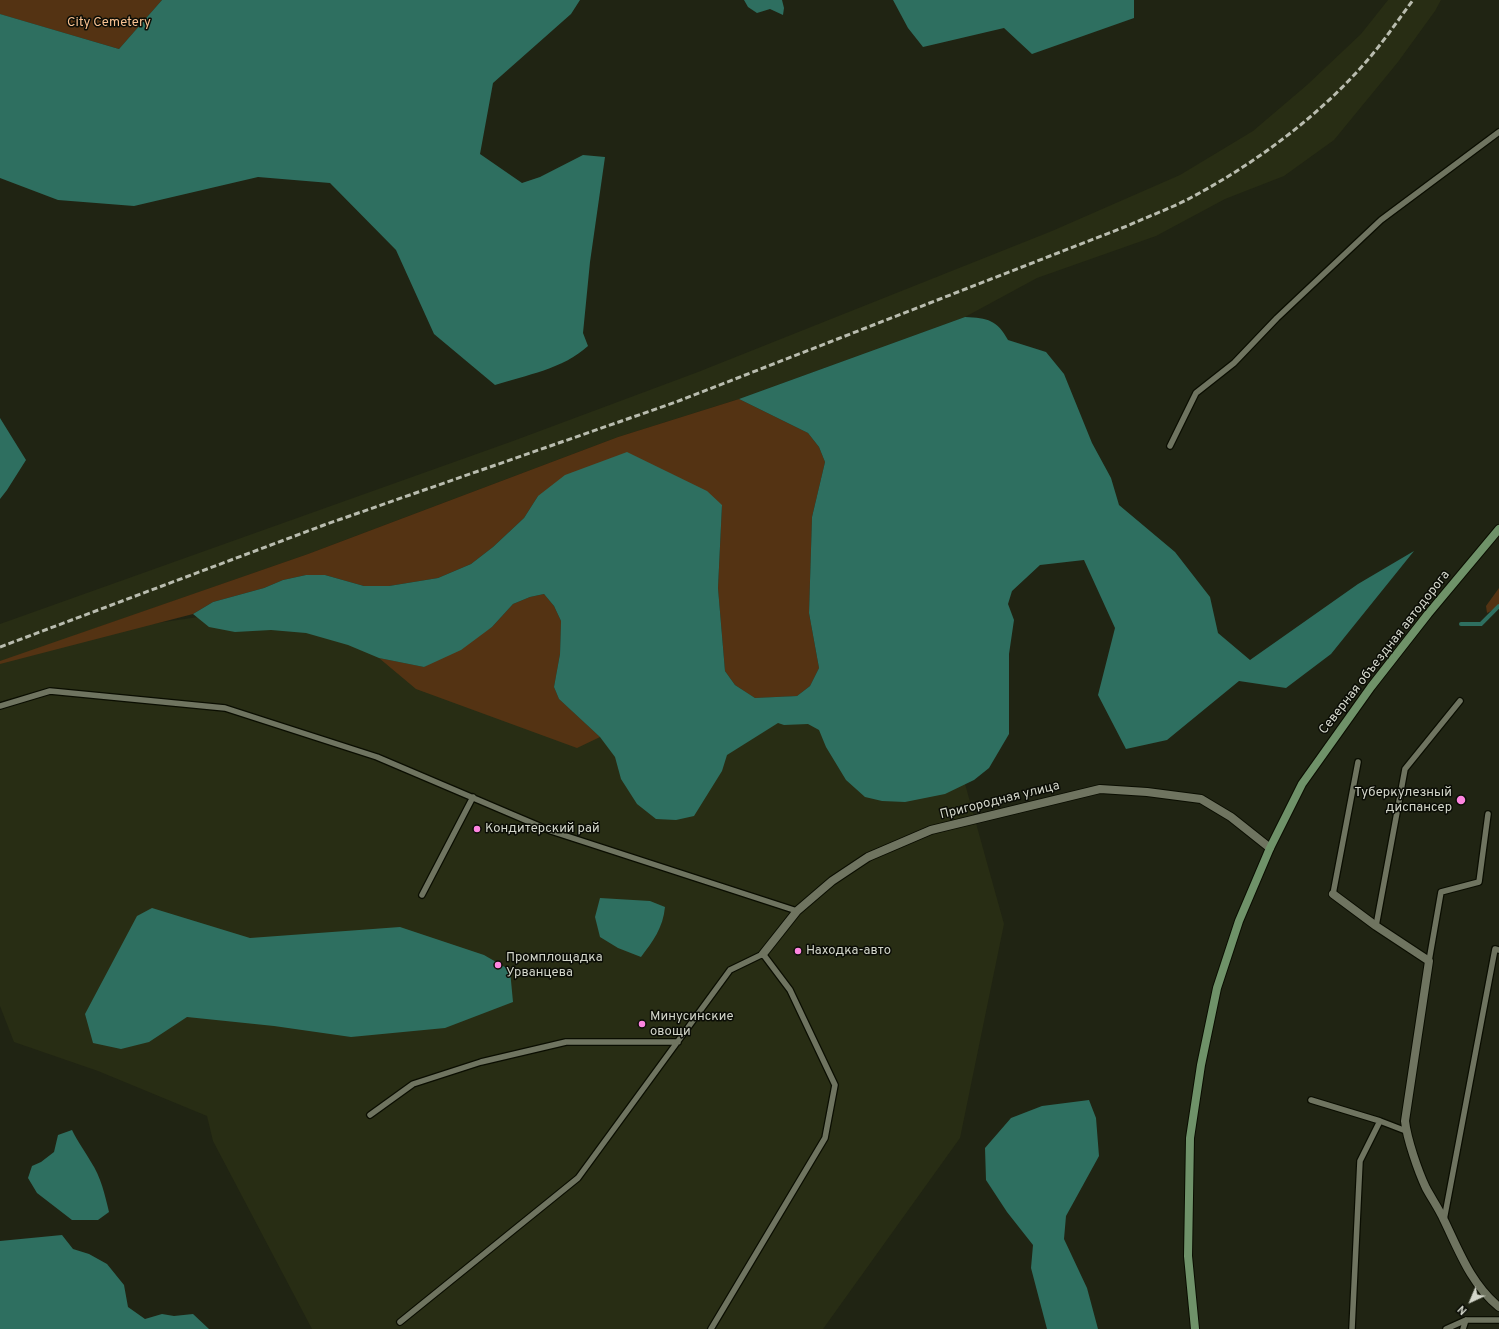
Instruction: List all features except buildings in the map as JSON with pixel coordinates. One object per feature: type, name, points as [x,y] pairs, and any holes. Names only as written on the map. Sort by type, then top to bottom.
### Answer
[{"type":"street","name":"Северная объездная автодорога","points":[[1196,1329],[1188,1256],[1190,1138],[1201,1065],[1219,981],[1239,920],[1270,848],[1302,784],[1337,732],[1423,620],[1499,529]]},
{"type":"street","name":"Пригородная улица","points":[[763,954],[797,911],[832,882],[868,857],[931,830],[1100,789],[1147,792],[1201,799],[1231,817],[1270,848]]},
{"type":"street","points":[[1333,894],[1376,926],[1429,961],[1405,1121],[1406,1131],[1425,1186],[1444,1220],[1461,1259],[1478,1284],[1499,1307]]},
{"type":"lane","points":[[1170,446],[1196,393],[1234,363],[1277,318],[1380,220],[1499,132]]},
{"type":"lane","points":[[0,706],[50,691],[225,708],[377,757],[551,831],[797,911]]},
{"type":"lane","points":[[1376,926],[1406,769],[1460,701]]},
{"type":"lane","points":[[1333,894],[1358,762]]},
{"type":"lane","points":[[422,895],[473,797]]},
{"type":"lane","points":[[1429,961],[1441,892],[1479,882],[1488,814]]},
{"type":"lane","points":[[1444,1220],[1495,949],[1499,950]]},
{"type":"lane","points":[[400,1322],[578,1178],[730,970],[763,954],[790,990],[835,1085],[825,1138],[711,1329]]},
{"type":"lane","points":[[370,1115],[413,1084],[481,1062],[566,1042],[678,1042]]},
{"type":"lane","points":[[1311,1100],[1380,1121],[1406,1131]]},
{"type":"lane","points":[[1352,1329],[1360,1161],[1380,1121]]},
{"type":"lane","points":[[1446,1329],[1466,1320],[1499,1320]]},
{"type":"lane","points":[[1463,1329],[1466,1320]]},
{"type":"shaded area","name":"Промплощадка Урванцева","points":[[1388,0],[1441,0],[1435,11],[1398,62],[1334,140],[1284,176],[1225,199],[1156,236],[1037,278],[965,317],[739,399],[618,437],[308,554],[76,635],[266,607],[821,702],[957,755],[1004,924],[960,1138],[823,1329],[312,1329],[213,1141],[207,1116],[98,1071],[14,1042],[0,1006],[0,624],[513,441],[698,372],[1052,231],[1180,175],[1253,131],[1307,85],[1361,34]]},
{"type":"green space","name":"City Cemetery","points":[[0,0],[162,0],[119,49],[0,14]]},
{"type":"green space","points":[[739,399],[808,433],[819,447],[825,462],[812,517],[809,613],[819,668],[810,686],[797,696],[755,698],[735,685],[725,671],[718,588],[722,505],[538,496],[524,518],[493,547],[471,564],[438,578],[389,586],[364,586],[325,575],[306,575],[283,580],[264,588],[213,602],[193,614],[0,664],[0,661],[308,554],[618,437]]},
{"type":"green space","points":[[1499,588],[1499,607],[1487,613],[1486,606]]},
{"type":"green space","points":[[544,594],[554,606],[561,621],[560,654],[554,687],[559,699],[600,737],[577,748],[416,689],[379,658],[424,667],[492,627],[513,604],[530,597]]},
{"type":"water","points":[[162,0],[580,0],[571,14],[493,83],[480,154],[522,183],[540,177],[583,155],[605,157],[590,262],[583,333],[588,346],[578,354],[556,366],[495,385],[434,334],[396,250],[330,183],[258,177],[134,206],[58,200],[0,178],[0,14],[119,49]]},
{"type":"water","points":[[744,0],[782,0],[784,8],[783,15],[770,9],[757,13],[748,7]]},
{"type":"water","points":[[893,0],[1134,0],[1134,18],[1032,54],[1004,28],[923,47],[908,28]]},
{"type":"water","points":[[965,317],[980,318],[991,321],[1000,328],[1008,340],[1046,352],[1064,374],[1092,443],[1111,478],[1119,505],[1175,552],[1210,597],[1218,633],[1250,660],[1358,584],[1414,551],[1331,654],[1286,688],[1239,681],[1167,740],[1126,749],[1098,695],[1115,628],[1084,560],[1040,565],[1012,591],[1008,604],[1014,620],[1009,654],[1009,734],[989,768],[974,780],[945,794],[905,802],[882,801],[865,797],[846,780],[826,747],[819,730],[808,724],[784,725],[778,723],[727,755],[722,771],[694,816],[676,820],[656,819],[637,804],[621,779],[615,757],[600,737],[559,699],[554,687],[560,654],[561,621],[554,606],[544,594],[530,597],[513,604],[492,627],[461,650],[424,667],[379,658],[348,645],[306,633],[271,630],[235,632],[209,627],[193,614],[213,602],[264,588],[283,580],[306,575],[325,575],[364,586],[389,586],[438,578],[471,564],[493,547],[524,518],[538,496],[565,475],[627,452],[707,491],[722,505],[718,588],[725,671],[735,685],[755,698],[797,696],[810,686],[819,668],[809,613],[812,517],[825,462],[819,447],[808,433],[739,399]]},
{"type":"water","points":[[0,418],[26,460],[0,499]]},
{"type":"water","points":[[600,898],[650,901],[665,907],[660,928],[641,957],[618,948],[600,937],[595,917]]},
{"type":"water","points":[[152,908],[250,938],[400,927],[484,955],[510,970],[513,1002],[445,1028],[351,1037],[274,1026],[187,1017],[149,1042],[121,1049],[93,1043],[85,1014],[137,916]]},
{"type":"water","points":[[1089,1100],[1096,1118],[1099,1156],[1066,1216],[1064,1239],[1087,1288],[1098,1329],[1047,1329],[1031,1268],[1033,1245],[1007,1212],[986,1180],[985,1148],[1011,1118],[1042,1106]]},
{"type":"water","points":[[72,1130],[94,1168],[104,1193],[109,1212],[98,1220],[72,1220],[37,1193],[28,1178],[32,1166],[41,1162],[54,1152],[58,1135]]},
{"type":"water","points":[[62,1235],[73,1249],[89,1254],[107,1264],[124,1285],[128,1307],[145,1319],[162,1314],[174,1316],[193,1314],[209,1329],[0,1329],[0,1241]]},
{"type":"waterway","points":[[1461,624],[1481,624],[1499,606]]},
{"type":"railway","points":[[0,647],[324,525],[676,402],[1127,226],[1177,204],[1194,196],[1242,167],[1266,151],[1311,116],[1332,97],[1371,56],[1413,0]]},
{"type":"place","name":"Туберкулезный диспансер","points":[[1461,800]]},
{"type":"place","name":"Кондитерский рай","points":[[477,829]]},
{"type":"place","name":"Находка-авто","points":[[798,951]]},
{"type":"place","name":"Промплощадка Урванцева","points":[[498,965]]},
{"type":"place","name":"Минусинские овощи","points":[[642,1024]]}]
